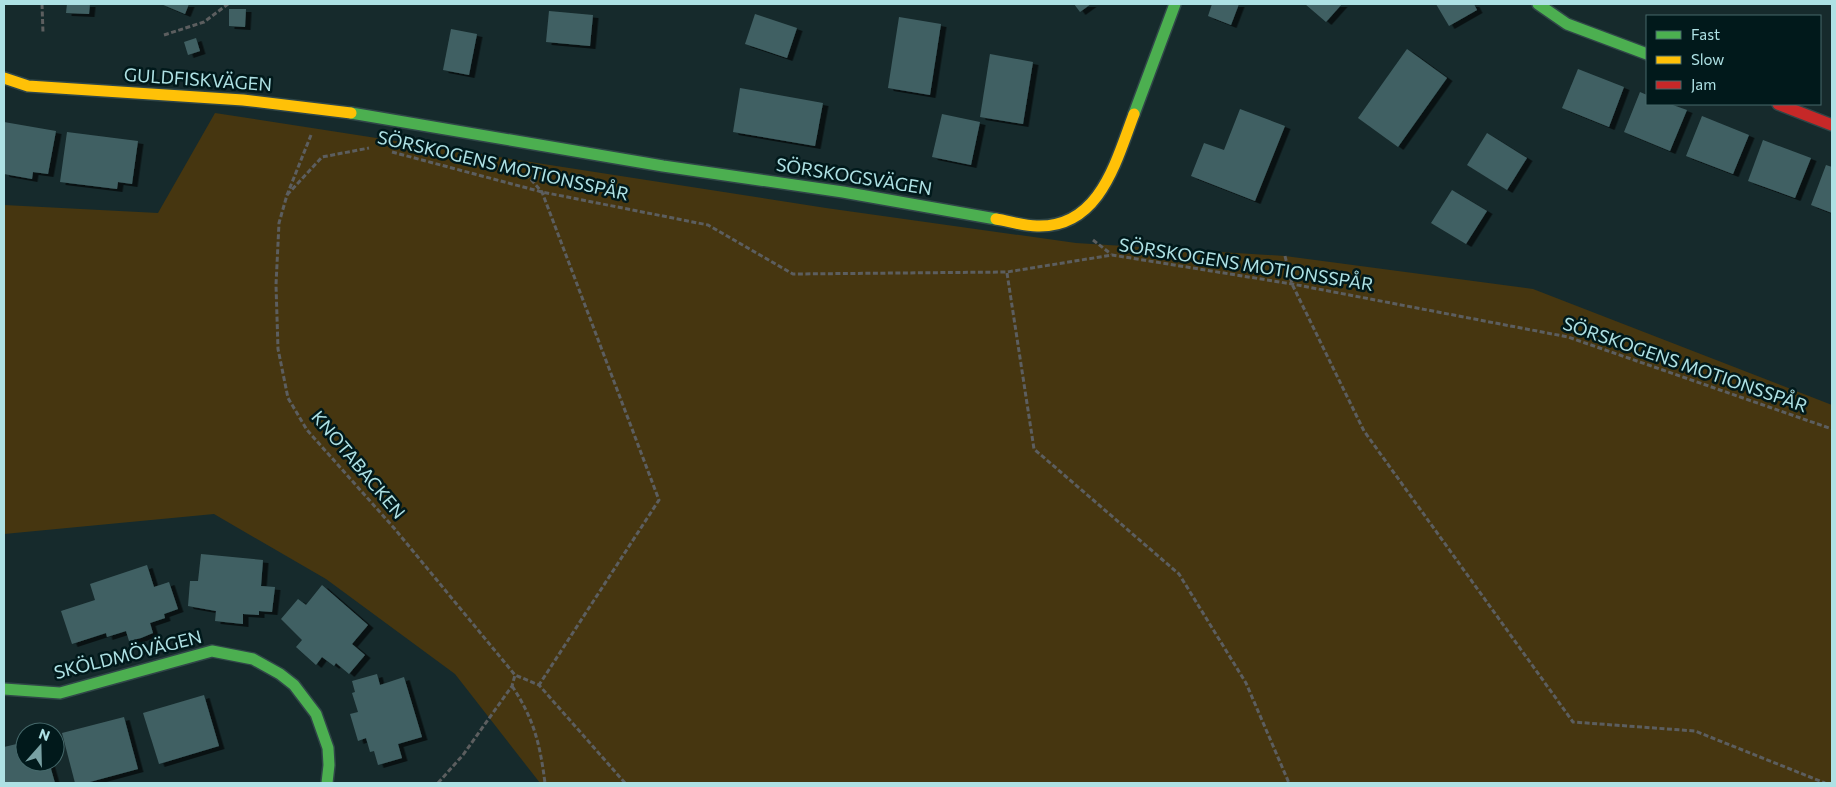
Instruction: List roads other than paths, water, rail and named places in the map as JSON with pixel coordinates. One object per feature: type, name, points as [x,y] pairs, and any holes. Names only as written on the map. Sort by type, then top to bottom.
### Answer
[{"type":"street","name":"SÖRSKOGSVÄGEN","points":[[390,119],[663,166],[844,192],[1036,226],[1053,226],[1069,221],[1084,213],[1099,196],[1110,176],[1175,4]]},
{"type":"street","points":[[1538,4],[1567,24],[1646,54]]},
{"type":"street","name":"GULDFISKVÄGEN","points":[[4,78],[28,86],[234,100],[321,108],[390,119]]},
{"type":"street","points":[[1781,105],[1832,124]]},
{"type":"street","name":"SKÖLDMÖVÄGEN","points":[[4,689],[60,693],[212,651],[238,656],[265,664],[293,684],[314,711],[327,739],[331,766],[327,783]]}]
